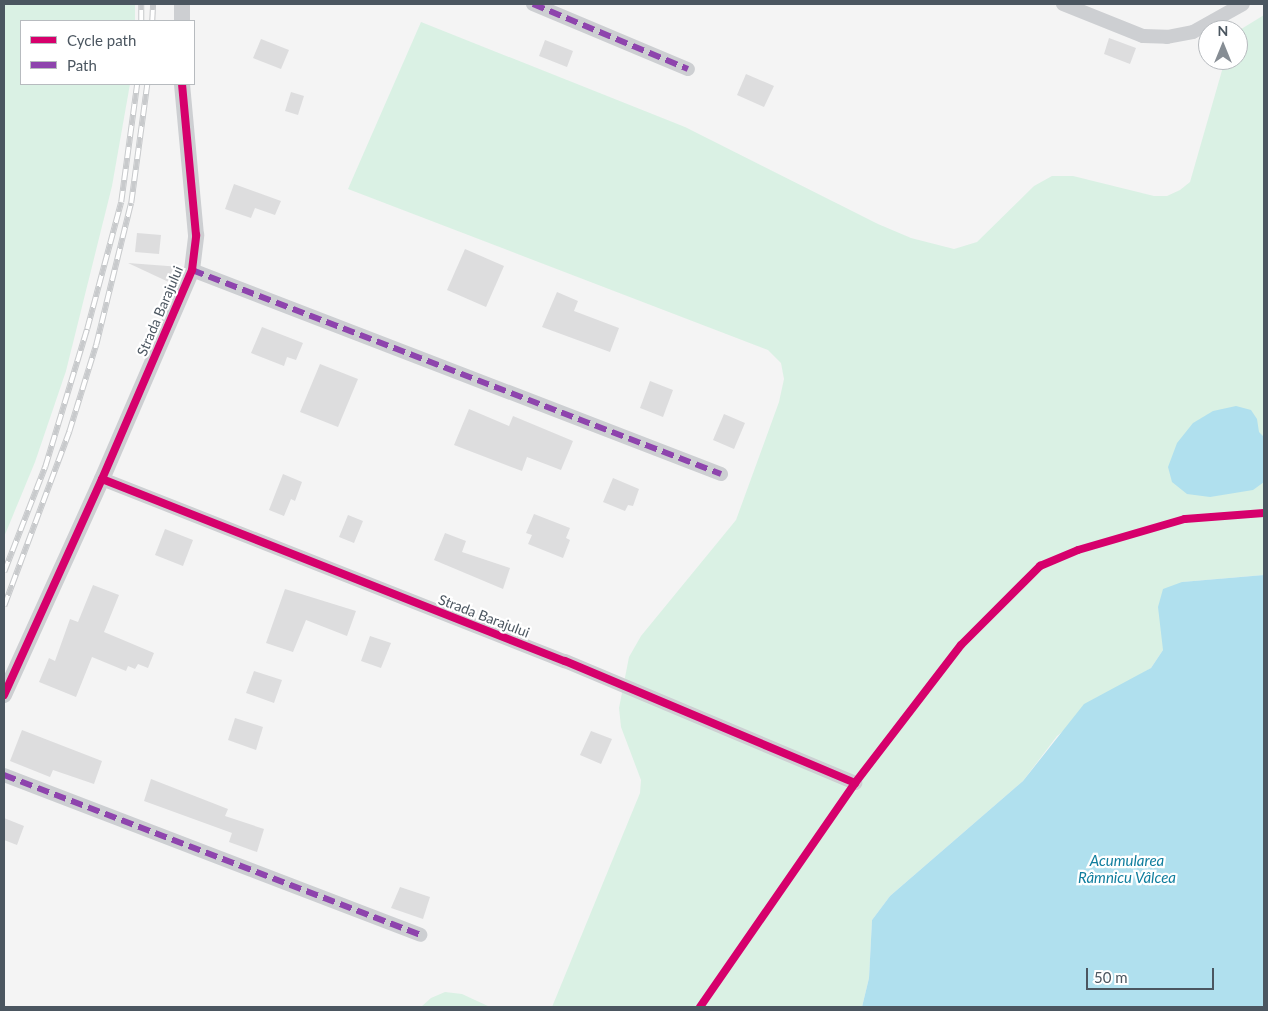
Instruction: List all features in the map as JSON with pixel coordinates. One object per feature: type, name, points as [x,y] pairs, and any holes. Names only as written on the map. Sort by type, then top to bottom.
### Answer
[{"type":"street","points":[[182,4],[182,20]]},
{"type":"street","points":[[534,4],[688,69]]},
{"type":"street","points":[[1063,4],[1125,30],[1144,36],[1167,37],[1193,32],[1243,4]]},
{"type":"street","name":"Strada Barajului","points":[[4,695],[102,479],[192,270],[196,227],[182,85]]},
{"type":"street","points":[[192,270],[720,474]]},
{"type":"street","name":"Strada Barajului","points":[[102,479],[556,658],[855,783]]},
{"type":"street","points":[[4,775],[420,935]]},
{"type":"green space","points":[[4,4],[135,4],[135,20],[20,20],[20,85],[130,85],[112,186],[66,371],[35,462],[4,537]]},
{"type":"green space","points":[[1264,15],[1264,575],[1182,582],[1163,650],[1151,668],[1123,685],[1057,736],[1023,781],[890,896],[872,920],[869,978],[862,1007],[552,1007],[640,793],[641,780],[621,727],[619,708],[629,657],[641,636],[736,520],[779,402],[784,379],[781,363],[768,350],[348,189],[421,22],[685,127],[878,224],[911,238],[954,249],[977,242],[1034,186],[1052,176],[1073,176],[1154,196],[1167,196],[1180,190],[1190,182],[1222,70],[1248,70],[1248,25]]},
{"type":"green space","points":[[445,992],[462,994],[490,1007],[421,1007],[431,998]]},
{"type":"water","points":[[1236,406],[1251,410],[1257,419],[1259,432],[1264,437],[1264,482],[1253,490],[1210,497],[1187,494],[1172,482],[1168,467],[1177,443],[1193,423],[1213,411]]},
{"type":"water","name":"Acumularea Râmnicu Vâlcea","points":[[1264,575],[1264,1007],[862,1007],[869,978],[872,920],[890,896],[1023,781],[1084,704],[1151,668],[1163,650],[1158,607],[1163,589],[1182,582]]},
{"type":"building","points":[[1109,38],[1136,48],[1130,64],[1104,54]]},
{"type":"building","points":[[261,39],[289,50],[281,69],[253,58]]},
{"type":"building","points":[[545,40],[573,51],[567,67],[539,56]]},
{"type":"building","points":[[746,74],[774,86],[764,107],[737,95]]},
{"type":"building","points":[[291,92],[304,96],[298,115],[285,111]]},
{"type":"building","points":[[234,184],[281,201],[275,215],[255,208],[251,218],[225,209]]},
{"type":"building","points":[[137,233],[161,235],[159,254],[135,252]]},
{"type":"building","points":[[465,249],[504,266],[486,307],[447,290]]},
{"type":"building","points":[[128,263],[181,267],[181,271],[175,285]]},
{"type":"building","points":[[557,292],[578,301],[574,311],[619,328],[610,352],[542,327]]},
{"type":"building","points":[[262,327],[303,343],[296,360],[287,357],[284,366],[251,353]]},
{"type":"building","points":[[320,364],[358,379],[338,427],[300,412]]},
{"type":"building","points":[[650,381],[673,390],[663,417],[640,408]]},
{"type":"building","points":[[469,409],[509,426],[513,416],[573,441],[561,470],[527,457],[522,471],[454,445]]},
{"type":"building","points":[[724,414],[745,423],[734,449],[713,440]]},
{"type":"building","points":[[283,474],[302,482],[295,501],[291,499],[284,516],[269,510]]},
{"type":"building","points":[[613,478],[639,489],[633,506],[628,505],[625,511],[603,502]]},
{"type":"building","points":[[534,514],[570,528],[566,538],[570,540],[563,558],[528,544],[532,535],[526,533]]},
{"type":"building","points":[[348,515],[363,521],[354,543],[339,537]]},
{"type":"building","points":[[165,529],[193,540],[183,566],[155,555]]},
{"type":"building","points":[[445,533],[466,541],[462,552],[510,568],[503,589],[434,560]]},
{"type":"building","points":[[93,585],[119,595],[104,632],[154,653],[148,668],[138,664],[135,669],[128,666],[126,671],[92,657],[76,697],[39,682],[49,658],[55,661],[70,619],[78,622]]},
{"type":"building","points":[[285,589],[356,611],[347,636],[306,620],[293,652],[266,643]]},
{"type":"building","points":[[370,636],[391,643],[381,668],[361,661]]},
{"type":"building","points":[[254,671],[282,680],[274,703],[246,693]]},
{"type":"building","points":[[235,718],[263,727],[256,750],[228,740]]},
{"type":"building","points":[[22,730],[102,761],[94,784],[53,770],[50,777],[10,761]]},
{"type":"building","points":[[591,731],[612,739],[601,764],[580,755]]},
{"type":"building","points":[[151,779],[228,809],[225,816],[264,829],[257,852],[229,842],[232,833],[144,801]]},
{"type":"building","points":[[4,818],[24,826],[17,845],[4,840]]},
{"type":"building","points":[[400,887],[430,897],[423,919],[391,908]]},
{"type":"railway","points":[[141,4],[141,20]]},
{"type":"railway","points":[[152,20],[153,4]]},
{"type":"railway","points":[[4,572],[45,467],[87,329],[121,202],[137,85]]},
{"type":"railway","points":[[4,606],[69,432],[96,345],[131,203],[147,85]]},
{"type":"marked path","points":[[533,4],[688,69]]},
{"type":"marked path","points":[[192,270],[721,474]]},
{"type":"marked path","points":[[4,775],[420,935]]},
{"type":"cycle path","points":[[4,695],[102,479],[192,270],[196,235],[182,85]]},
{"type":"cycle path","points":[[102,479],[565,661],[855,783]]},
{"type":"cycle path","points":[[700,1007],[855,783],[961,645],[1040,566],[1078,550],[1185,519],[1264,513]]}]
